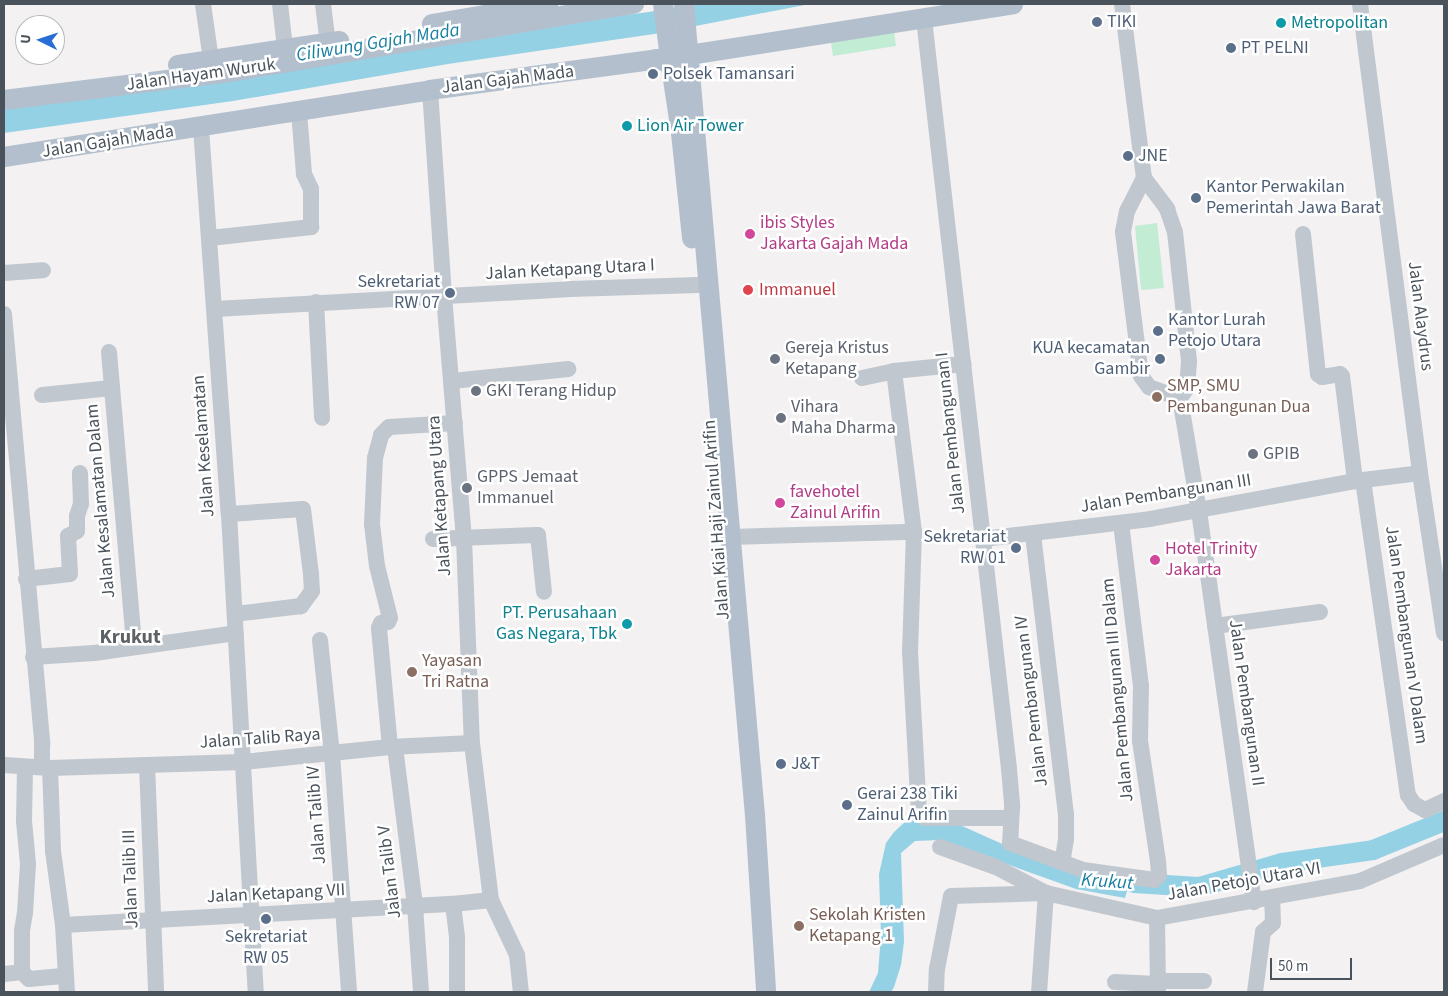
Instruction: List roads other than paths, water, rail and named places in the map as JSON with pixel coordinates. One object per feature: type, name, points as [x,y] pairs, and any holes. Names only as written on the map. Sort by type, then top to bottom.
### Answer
[{"type":"main road","name":"Jalan Hayam Wuruk","points":[[10,88],[328,43],[466,11],[548,4]]},
{"type":"main road","name":"Jalan Hayam Wuruk","points":[[4,100],[224,73],[634,4]]},
{"type":"main road","points":[[672,59],[687,31],[684,4]]},
{"type":"main road","name":"Jalan Gajah Mada","points":[[4,157],[201,128],[430,90],[672,59],[1013,4]]},
{"type":"main road","points":[[663,5],[672,59]]},
{"type":"main road","name":"Jalan Kiai Haji Zainul Arifin","points":[[672,59],[689,134],[736,675],[755,815],[766,992]]},
{"type":"main road","name":"Jalan Kiai Haji Zainul Arifin","points":[[689,134],[698,285],[730,537],[736,675],[755,992]]},
{"type":"main road","points":[[4,166],[32,162],[43,151]]},
{"type":"street","points":[[203,4],[211,60]]},
{"type":"street","points":[[280,4],[285,48]]},
{"type":"street","points":[[323,4],[328,43]]},
{"type":"street","points":[[1122,4],[1144,178],[1167,209],[1175,232],[1189,361],[1187,388],[1180,398],[1149,387],[1141,376],[1124,232],[1127,211],[1144,178]]},
{"type":"street","name":"Jalan Alaydrus","points":[[1360,4],[1420,473],[1444,634]]},
{"type":"street","name":"Jalan Pembangunan I","points":[[924,19],[1009,769],[1012,818],[1010,843],[1062,864]]},
{"type":"street","name":"Jalan Ketapang Utara","points":[[430,90],[444,296],[464,538],[472,743],[491,900],[518,955],[521,991]]},
{"type":"street","points":[[210,238],[311,227],[311,190],[304,174],[299,112]]},
{"type":"street","name":"Jalan Keselamatan","points":[[201,128],[229,514],[250,914],[256,992]]},
{"type":"street","points":[[1303,234],[1318,374],[1322,377],[1340,374],[1342,376],[1359,481]]},
{"type":"street","points":[[4,272],[43,270]]},
{"type":"street","name":"Jalan Ketapang Utara I","points":[[215,309],[316,302],[698,285]]},
{"type":"street","points":[[316,302],[322,418]]},
{"type":"street","points":[[4,314],[33,657],[46,768],[53,851],[63,926],[67,992]]},
{"type":"street","name":"Jalan Kesalamatan Dalam","points":[[109,352],[134,646]]},
{"type":"street","points":[[862,378],[894,371],[964,364]]},
{"type":"street","points":[[452,381],[568,369]]},
{"type":"street","points":[[894,371],[914,532],[910,652],[920,817],[1012,818]]},
{"type":"street","points":[[42,395],[112,388]]},
{"type":"street","name":"Jalan Pembangunan II","points":[[1180,398],[1199,511],[1254,896]]},
{"type":"street","name":"Jalan Talib V","points":[[422,992],[414,906],[392,747],[379,628],[380,623],[390,621],[390,618],[377,566],[372,524],[375,458],[381,435],[389,427],[455,423]]},
{"type":"street","points":[[26,579],[61,577],[70,574],[68,536],[77,531],[77,516],[82,504],[80,473]]},
{"type":"street","name":"Jalan Pembangunan III","points":[[983,539],[1121,523],[1199,511],[1359,481],[1420,473]]},
{"type":"street","name":"Jalan Pembangunan V Dalam","points":[[1359,481],[1408,795],[1420,810],[1426,810],[1444,801]]},
{"type":"street","points":[[229,514],[303,509],[311,574],[312,591],[301,606],[235,614]]},
{"type":"street","name":"Jalan Pembangunan III Dalam","points":[[1062,864],[1084,870],[1154,880],[1159,875],[1140,741],[1140,677],[1121,523]]},
{"type":"street","points":[[730,537],[914,532]]},
{"type":"street","name":"Jalan Pembangunan IV","points":[[1033,534],[1066,815],[1066,838],[1062,864]]},
{"type":"street","points":[[433,539],[538,535],[544,592]]},
{"type":"street","points":[[1215,626],[1320,612]]},
{"type":"street","points":[[33,657],[94,653],[236,633]]},
{"type":"street","name":"Jalan Talib IV","points":[[320,640],[332,754],[349,992]]},
{"type":"street","name":"Jalan Talib Raya","points":[[4,765],[46,768],[243,762],[392,747],[472,743]]},
{"type":"street","name":"Jalan Talib III","points":[[147,765],[156,992]]},
{"type":"street","points":[[25,767],[24,821],[28,864],[22,931],[27,981]]},
{"type":"street","name":"Jalan Petojo Utara VI","points":[[936,992],[937,969],[951,896],[1046,893],[1157,918],[1254,896],[1272,898],[1360,881],[1444,845]]},
{"type":"street","name":"Jalan Petojo Utara VI","points":[[940,847],[996,867],[1046,893]]},
{"type":"street","points":[[1039,992],[1046,893]]},
{"type":"street","points":[[1256,992],[1263,932],[1273,923],[1272,898]]},
{"type":"street","name":"Jalan Ketapang VII","points":[[63,926],[453,904],[491,900]]},
{"type":"street","points":[[453,904],[457,931],[457,992]]},
{"type":"street","points":[[1157,918],[1157,986]]},
{"type":"street","points":[[4,974],[27,981],[66,976]]},
{"type":"street","points":[[1115,982],[1157,986],[1204,981]]},
{"type":"water","points":[[692,4],[810,4],[654,34],[448,64],[233,101],[4,133],[4,108],[437,39],[649,12]]},
{"type":"water","points":[[920,819],[951,821],[1009,847],[1131,878],[1125,898],[1076,889],[940,840],[915,841],[901,853],[904,942],[901,965],[891,992],[869,992],[878,973],[881,936],[879,874],[886,843],[905,822]]},
{"type":"waterway","name":"Krukut","points":[[1134,883],[1199,887],[1282,863],[1373,850],[1444,821]]},
{"type":"place","name":"TIKI","points":[[1097,22]]},
{"type":"place","name":"Metropolitan","points":[[1281,23]]},
{"type":"place","name":"PT PELNI","points":[[1231,48]]},
{"type":"place","name":"Polsek Tamansari","points":[[653,74]]},
{"type":"place","name":"Lion Air Tower","points":[[627,126]]},
{"type":"place","name":"JNE","points":[[1128,156]]},
{"type":"place","name":"Kantor Perwakilan Pemerintah Jawa Barat","points":[[1196,198]]},
{"type":"place","name":"ibis Styles Jakarta Gajah Mada","points":[[750,234]]},
{"type":"place","name":"Immanuel","points":[[748,290]]},
{"type":"place","name":"Sekretariat RW 07","points":[[450,293]]},
{"type":"place","name":"Kantor Lurah Petojo Utara","points":[[1158,331]]},
{"type":"place","name":"Gereja Kristus Ketapang","points":[[775,359]]},
{"type":"place","name":"KUA kecamatan Gambir","points":[[1160,359]]},
{"type":"place","name":"GKI Terang Hidup","points":[[476,391]]},
{"type":"place","name":"SMP, SMU Pembangunan Dua","points":[[1157,397]]},
{"type":"place","name":"Vihara Maha Dharma","points":[[781,418]]},
{"type":"place","name":"GPIB","points":[[1253,454]]},
{"type":"place","name":"GPPS Jemaat Immanuel","points":[[467,488]]},
{"type":"place","name":"favehotel Zainul Arifin","points":[[780,503]]},
{"type":"place","name":"Sekretariat RW 01","points":[[1016,548]]},
{"type":"place","name":"Hotel Trinity Jakarta","points":[[1155,560]]},
{"type":"place","name":"PT. Perusahaan Gas Negara, Tbk","points":[[627,624]]},
{"type":"place","name":"Yayasan Tri Ratna","points":[[412,672]]},
{"type":"place","name":"J&T","points":[[781,764]]},
{"type":"place","name":"Gerai 238 Tiki Zainul Arifin","points":[[847,805]]},
{"type":"place","name":"Sekretariat RW 05","points":[[266,919]]},
{"type":"place","name":"Sekolah Kristen Ketapang 1","points":[[799,926]]},
{"type":"district","name":"Krukut","points":[[130,637]]},
{"type":"water label","name":"Ciliwung Gajah Mada","points":[[378,43]]}]
